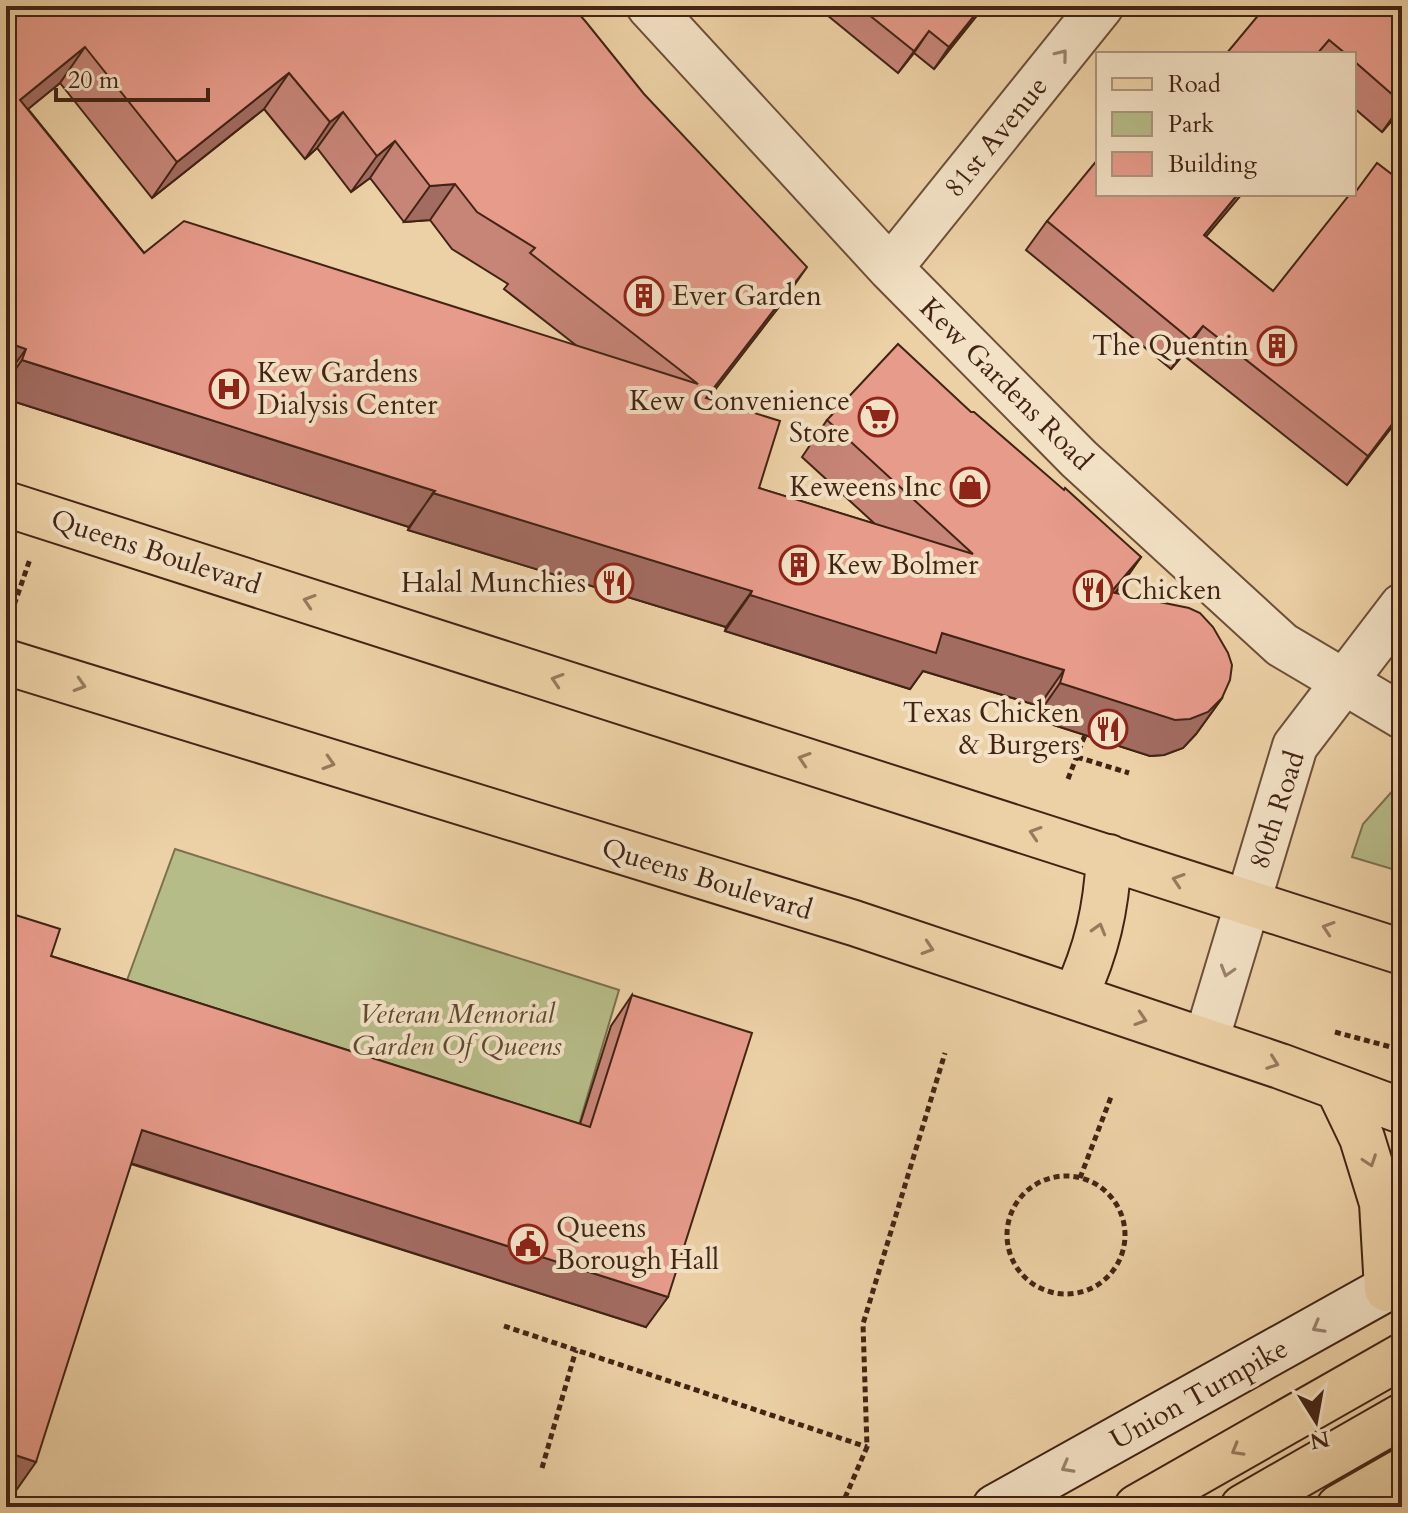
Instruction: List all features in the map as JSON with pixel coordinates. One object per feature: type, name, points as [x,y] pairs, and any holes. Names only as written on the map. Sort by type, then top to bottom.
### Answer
[{"type":"main road","name":"Queens Boulevard","points":[[6,504],[1402,952]]},
{"type":"main road","name":"Queens Boulevard","points":[[6,662],[854,923],[1280,1066],[1402,1111]]},
{"type":"main road","points":[[1075,997],[1089,966],[1106,905],[1109,857]]},
{"type":"main road","points":[[1339,1090],[1362,1138],[1382,1203],[1394,1285]]},
{"type":"main road","points":[[1137,1507],[1402,1356]]},
{"type":"main road","points":[[1243,1507],[1402,1416]]},
{"type":"main road","points":[[1339,1507],[1402,1471]]},
{"type":"street","name":"Kew Gardens Road","points":[[649,6],[890,268],[1079,459],[1282,645],[1402,716]]},
{"type":"street","name":"81st Avenue","points":[[890,268],[1101,6]]},
{"type":"street","name":"80th Road","points":[[1206,1041],[1295,746],[1402,606]]},
{"type":"street","name":"Union Turnpike","points":[[995,1507],[1394,1285]]},
{"type":"path","points":[[7,625],[30,558]]},
{"type":"path","points":[[1068,779],[1085,735]]},
{"type":"path","points":[[1077,757],[1129,773]]},
{"type":"path","points":[[841,1507],[867,1447],[863,1324],[945,1053]]},
{"type":"path","points":[[1080,1178],[1111,1097]]},
{"type":"path","points":[[1059,1177],[1080,1178],[1105,1191],[1118,1207],[1125,1227],[1124,1247],[1117,1266],[1089,1290],[1068,1294],[1048,1291],[1029,1282],[1016,1267],[1008,1247],[1011,1212],[1023,1195],[1039,1182],[1059,1177]]},
{"type":"path","points":[[504,1326],[867,1447]]},
{"type":"path","points":[[542,1468],[576,1349]]},
{"type":"green space","points":[[1402,786],[1402,872],[1352,857],[1363,824],[1396,787]]},
{"type":"green space","name":"Veteran Memorial Garden Of Queens","points":[[175,849],[619,990],[569,1158],[115,1013]]},
{"type":"building","points":[[6,6],[572,6],[644,94],[807,267],[706,398],[780,421],[759,488],[973,554],[827,420],[898,344],[971,412],[1065,488],[1141,557],[1111,592],[1200,613],[1213,627],[1228,653],[1232,665],[1230,680],[1222,698],[1208,712],[1190,719],[1175,720],[1060,683],[1064,670],[942,633],[936,653],[750,595],[752,591],[433,493],[435,491],[22,360],[26,349],[6,342]],"holes":[[[85,47],[177,162],[289,73],[330,122],[343,112],[377,156],[395,141],[430,186],[455,184],[477,212],[535,248],[530,253],[698,384],[184,221],[144,253],[20,100]]]},
{"type":"building","points":[[858,6],[982,6],[949,47],[929,31],[914,51]]},
{"type":"building","points":[[1266,6],[1402,6],[1402,103],[1356,63],[1356,52],[1344,52],[1329,40],[1319,52],[1228,52]]},
{"type":"building","points":[[1096,161],[1096,196],[1236,196],[1204,235],[1273,291],[1348,196],[1356,196],[1356,191],[1377,163],[1402,182],[1402,411],[1368,456],[1203,326],[1191,340],[1047,221]]},
{"type":"building","name":"Queens Borough Hall","points":[[6,912],[60,929],[51,956],[590,1127],[632,995],[752,1033],[668,1297],[142,1130],[36,1462],[6,1452]]},
{"type":"place","name":"Ever Garden","points":[[644,296]]},
{"type":"place","name":"The Quentin","points":[[1277,346]]},
{"type":"place","name":"Kew Gardens Dialysis Center","points":[[229,389]]},
{"type":"place","name":"Kew Convenience Store","points":[[878,417]]},
{"type":"place","name":"Keweens Inc","points":[[970,487]]},
{"type":"place","name":"Kew Bolmer","points":[[799,565]]},
{"type":"place","name":"Halal Munchies","points":[[614,583]]},
{"type":"place","name":"Chicken","points":[[1093,590]]},
{"type":"place","name":"Texas Chicken & Burgers","points":[[1108,729]]},
{"type":"place","name":"Queens Borough Hall","points":[[528,1244]]}]
